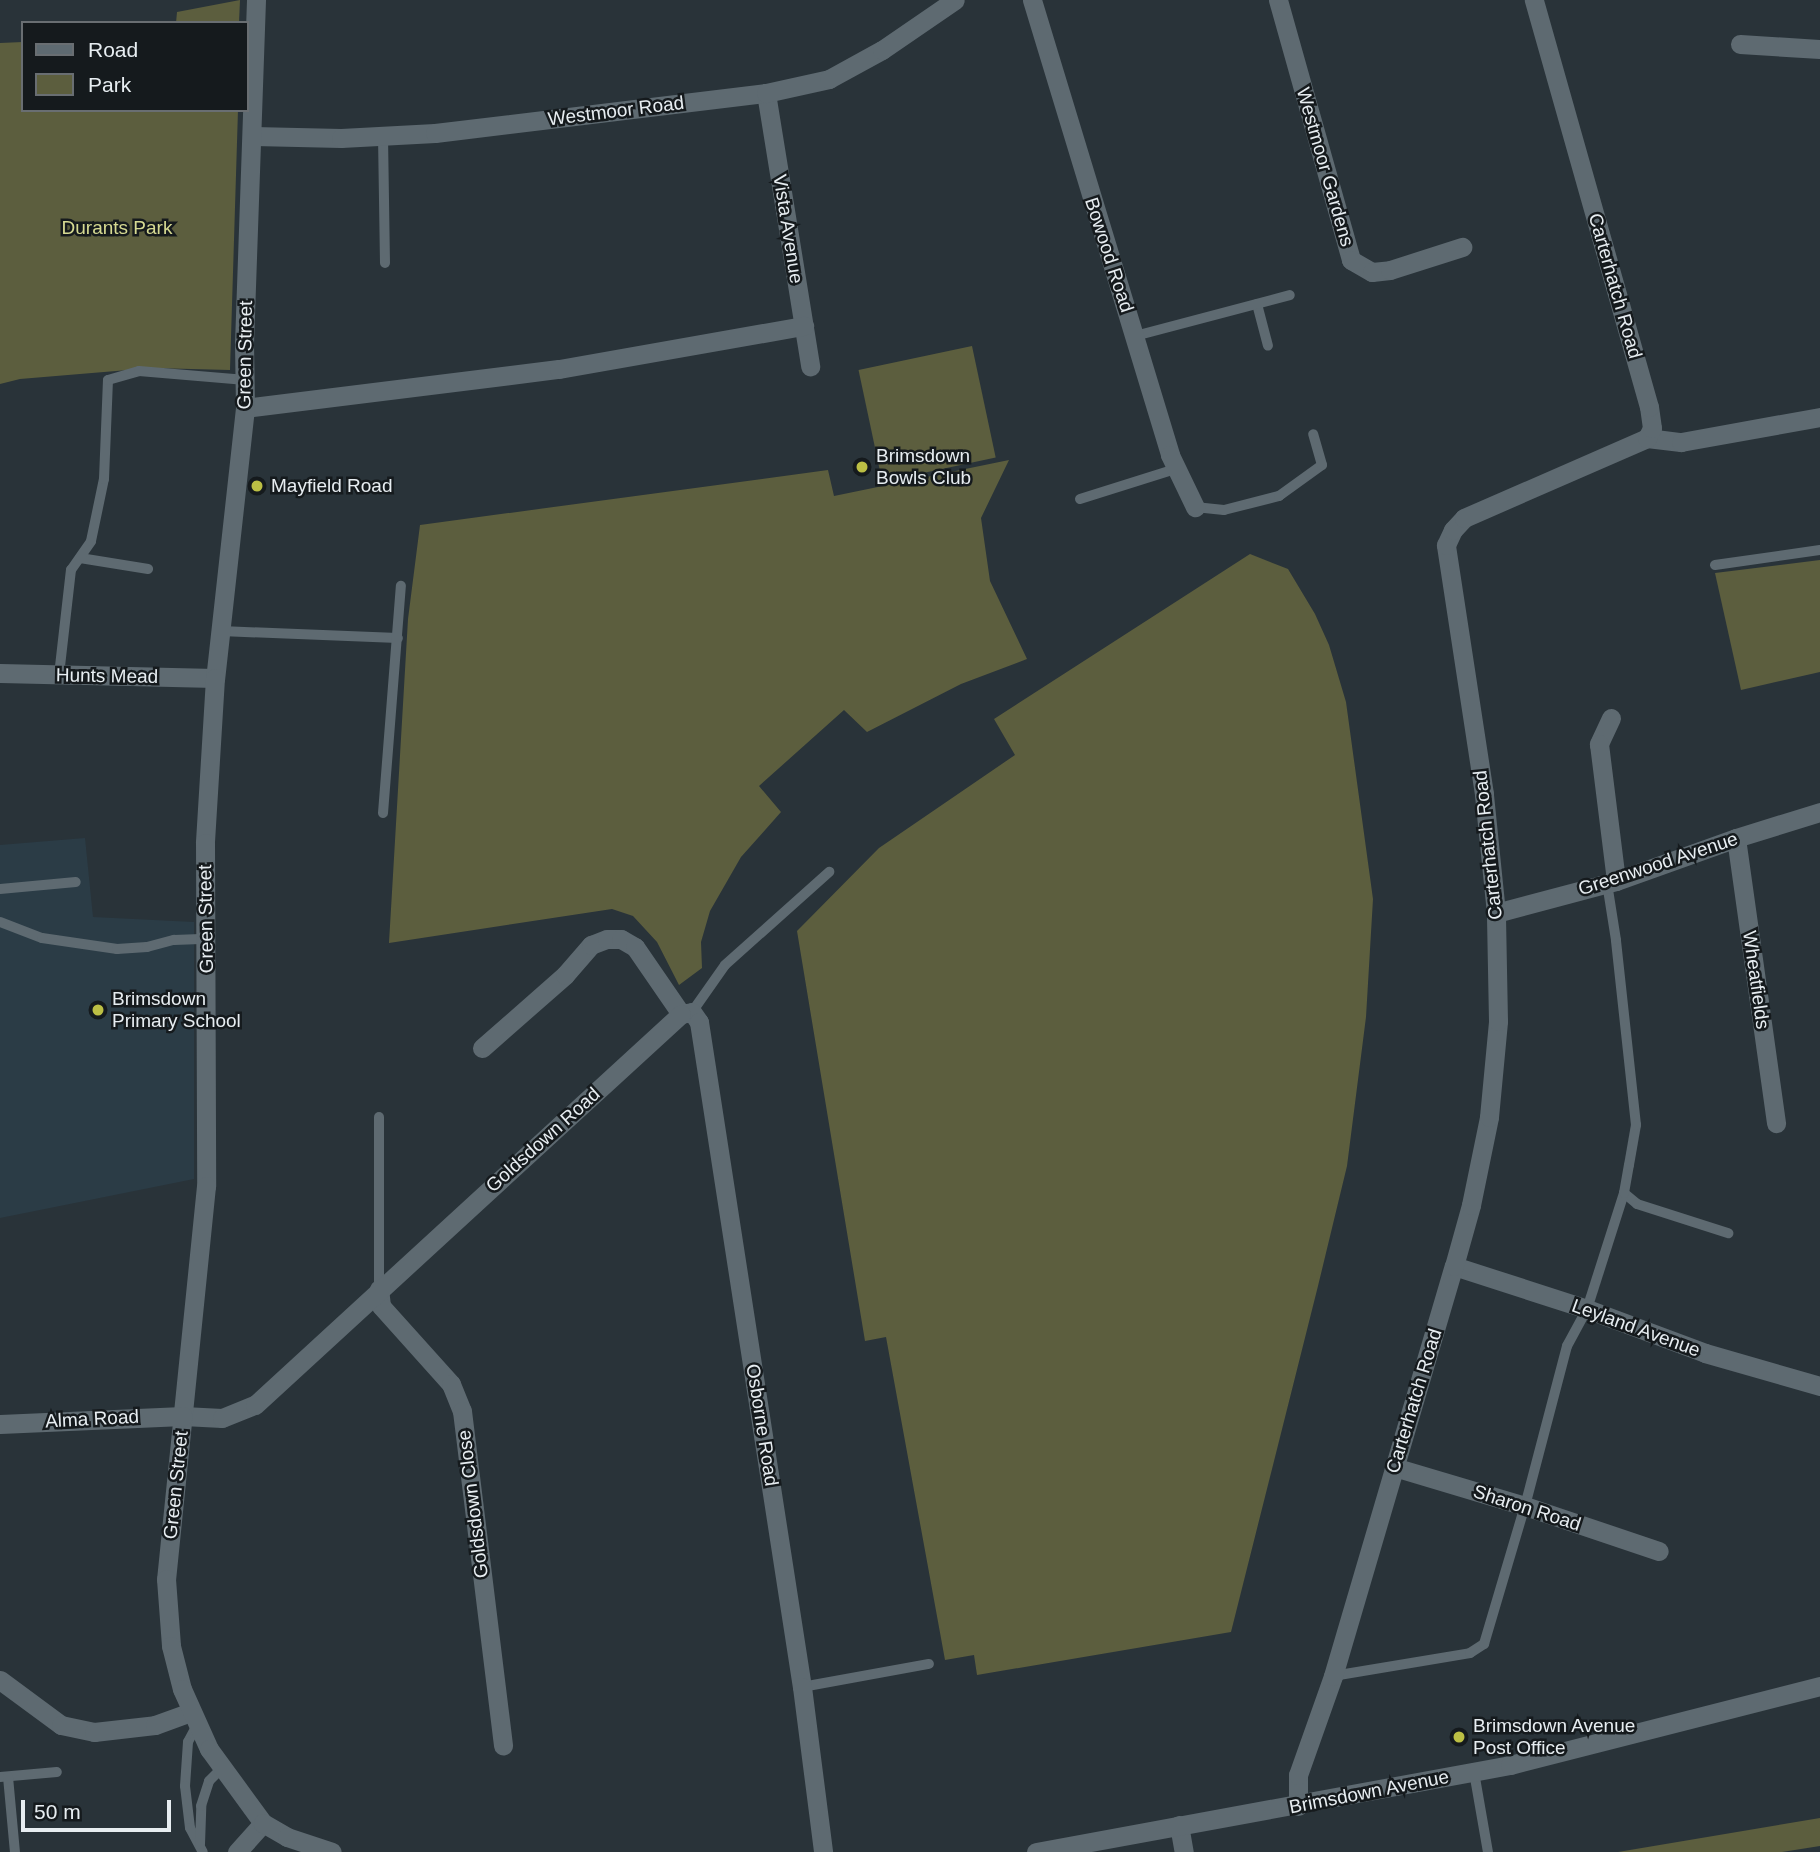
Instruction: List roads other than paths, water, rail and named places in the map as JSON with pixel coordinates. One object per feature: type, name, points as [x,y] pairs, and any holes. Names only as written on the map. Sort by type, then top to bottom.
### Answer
[{"type":"street","name":"Green Street","points":[[256,0],[250,56],[253,136],[244,343],[245,408],[215,678],[205,843],[206,1186],[166,1579],[171,1646],[193,1719],[222,1768],[263,1823],[287,1837],[332,1852]]},
{"type":"street","name":"Westmoor Road","points":[[253,136],[435,134],[766,93],[829,79],[881,50],[955,0]]},
{"type":"street","name":"Bowood Road","points":[[1032,0],[1116,284],[1135,336],[1175,469],[1195,507]]},
{"type":"street","name":"Westmoor Gardens","points":[[1278,0],[1351,260],[1372,272],[1390,270],[1462,247]]},
{"type":"street","name":"Carterhatch Road","points":[[1298,1806],[1298,1775],[1333,1676],[1454,1266],[1471,1205],[1489,1117],[1498,1021],[1496,913],[1484,794],[1447,559],[1449,537],[1464,518],[1647,438],[1652,428],[1652,418],[1534,0]]},
{"type":"street","points":[[1740,44],[1820,49]]},
{"type":"street","name":"Vista Avenue","points":[[766,93],[810,366]]},
{"type":"street","points":[[245,408],[559,369],[804,326]]},
{"type":"street","points":[[1647,438],[1681,442],[1820,417]]},
{"type":"street","name":"Hunts Mead","points":[[0,673],[215,678]]},
{"type":"street","points":[[1611,719],[1599,744],[1611,882]]},
{"type":"street","name":"Greenwood Avenue","points":[[1496,913],[1611,882],[1820,812]]},
{"type":"street","name":"Wheatfields","points":[[1736,838],[1776,1123]]},
{"type":"street","points":[[482,1048],[565,975],[591,945],[607,939],[621,939],[635,947],[687,1013]]},
{"type":"street","name":"Goldsdown Road","points":[[183,1416],[222,1418],[255,1405],[379,1289],[687,1013]]},
{"type":"street","name":"Osborne Road","points":[[687,1013],[699,1022],[802,1686],[823,1852]]},
{"type":"street","name":"Leyland Avenue","points":[[1454,1266],[1587,1309],[1705,1353],[1820,1386]]},
{"type":"street","name":"Goldsdown Close","points":[[379,1289],[381,1306],[451,1384],[462,1411],[503,1746]]},
{"type":"street","name":"Alma Road","points":[[0,1424],[183,1416]]},
{"type":"street","name":"Sharon Road","points":[[1394,1467],[1525,1506],[1659,1551]]},
{"type":"street","points":[[0,1680],[61,1724],[94,1732],[193,1719]]},
{"type":"street","name":"Brimsdown Avenue","points":[[1036,1852],[1474,1772],[1820,1686]]},
{"type":"street","points":[[237,1852],[263,1823]]},
{"type":"street","points":[[1180,1825],[1184,1852]]},
{"type":"lane","points":[[383,136],[384,263]]},
{"type":"lane","points":[[1135,336],[1290,295]]},
{"type":"lane","points":[[1257,304],[1268,346]]},
{"type":"lane","points":[[59,675],[71,570],[91,541],[104,478],[108,380],[139,371],[246,380]]},
{"type":"lane","points":[[1195,507],[1224,510],[1279,496],[1322,465],[1313,434]]},
{"type":"lane","points":[[1080,499],[1175,469]]},
{"type":"lane","points":[[1715,565],[1820,551]]},
{"type":"lane","points":[[80,558],[148,569]]},
{"type":"lane","points":[[383,813],[401,586]]},
{"type":"lane","points":[[221,631],[398,638]]},
{"type":"lane","points":[[687,1013],[725,965],[829,872]]},
{"type":"lane","points":[[1333,1676],[1470,1653],[1484,1644],[1525,1506],[1567,1346],[1587,1309],[1624,1193],[1636,1125],[1611,882]]},
{"type":"lane","points":[[0,889],[76,883]]},
{"type":"lane","points":[[0,922],[42,938],[117,949],[147,947],[174,940],[207,939]]},
{"type":"lane","points":[[379,1117],[379,1289]]},
{"type":"lane","points":[[1624,1193],[1637,1204],[1728,1233]]},
{"type":"lane","points":[[802,1686],[929,1664]]},
{"type":"lane","points":[[193,1719],[188,1742],[185,1786],[190,1828],[202,1850]]},
{"type":"lane","points":[[202,1850],[201,1806],[209,1781],[222,1768]]},
{"type":"lane","points":[[15,1852],[4,1777],[57,1772]]},
{"type":"lane","points":[[1474,1772],[1488,1852]]},
{"type":"place","name":"Brimsdown Bowls Club","points":[[862,467]]},
{"type":"place","name":"Mayfield Road","points":[[257,486]]},
{"type":"place","name":"Brimsdown Primary School","points":[[98,1010]]},
{"type":"place","name":"Brimsdown Avenue Post Office","points":[[1459,1737]]},
{"type":"park label","name":"Durants Park","points":[[117,228]]}]
